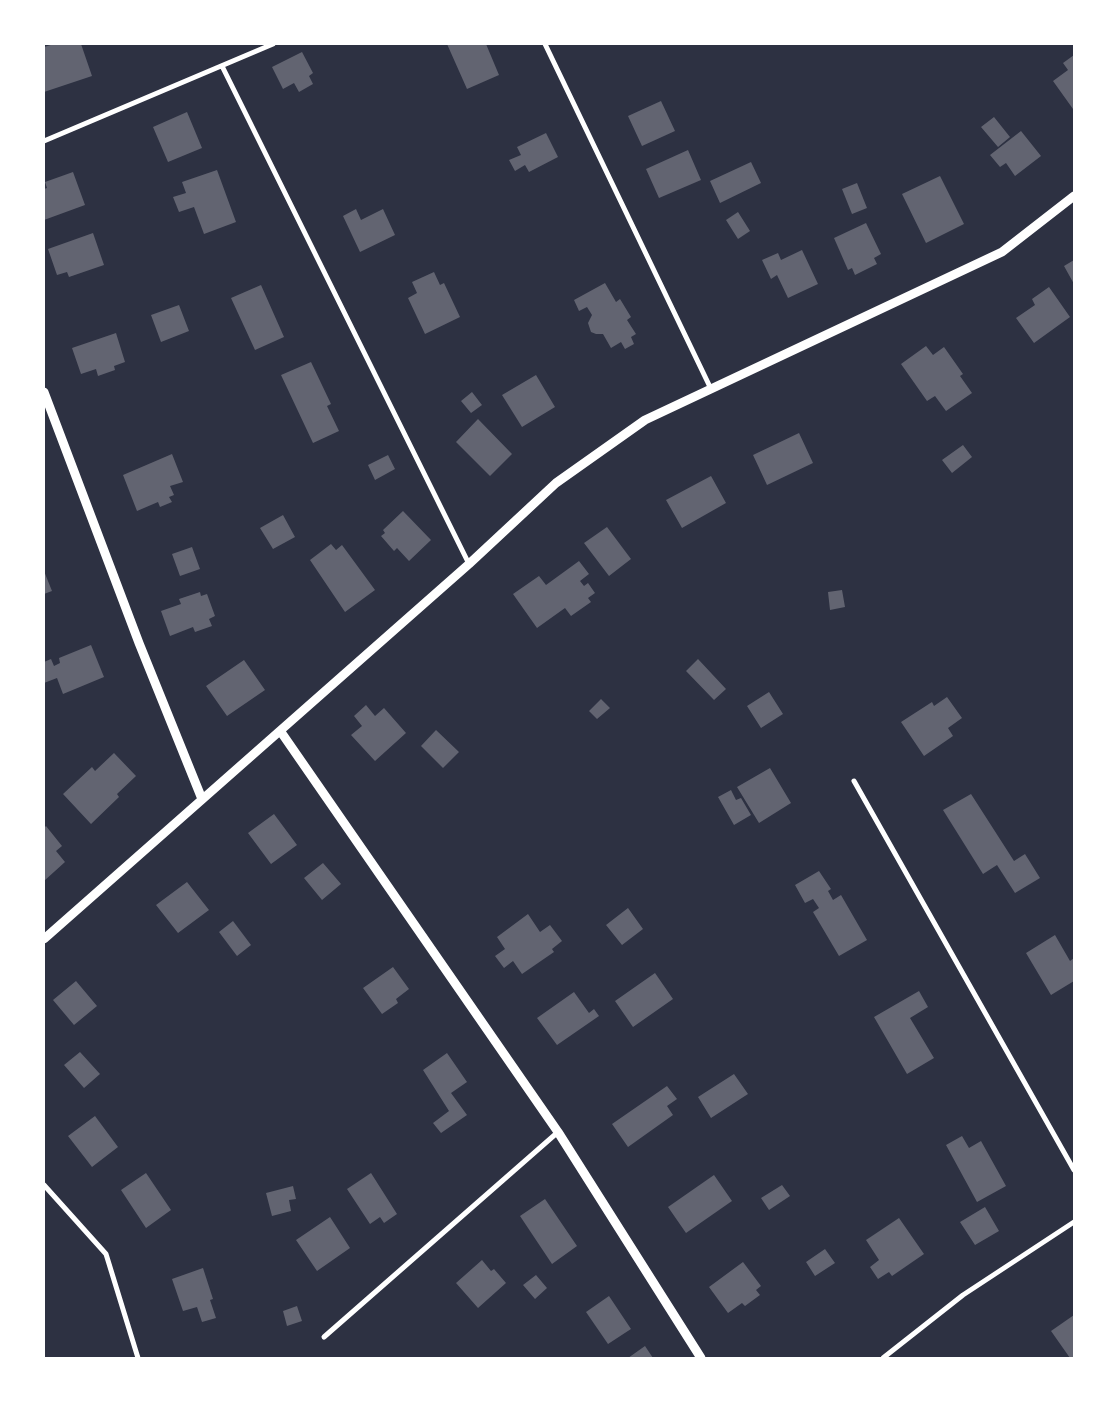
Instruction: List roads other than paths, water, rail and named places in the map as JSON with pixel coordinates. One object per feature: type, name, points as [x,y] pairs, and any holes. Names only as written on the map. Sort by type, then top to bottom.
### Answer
[{"type":"street","points":[[44,141],[273,44]]},
{"type":"street","points":[[545,44],[711,390]]},
{"type":"street","points":[[222,66],[469,564]]},
{"type":"street","points":[[44,938],[280,732],[469,564],[556,483],[645,420],[1002,252],[1074,196]]},
{"type":"street","points":[[44,392],[139,643],[202,799]]},
{"type":"street","points":[[280,732],[558,1132],[701,1358]]},
{"type":"street","points":[[854,781],[1074,1170]]},
{"type":"street","points":[[324,1337],[558,1132]]},
{"type":"street","points":[[44,1185],[106,1254],[138,1358]]},
{"type":"street","points":[[882,1358],[963,1295],[1074,1222]]}]
